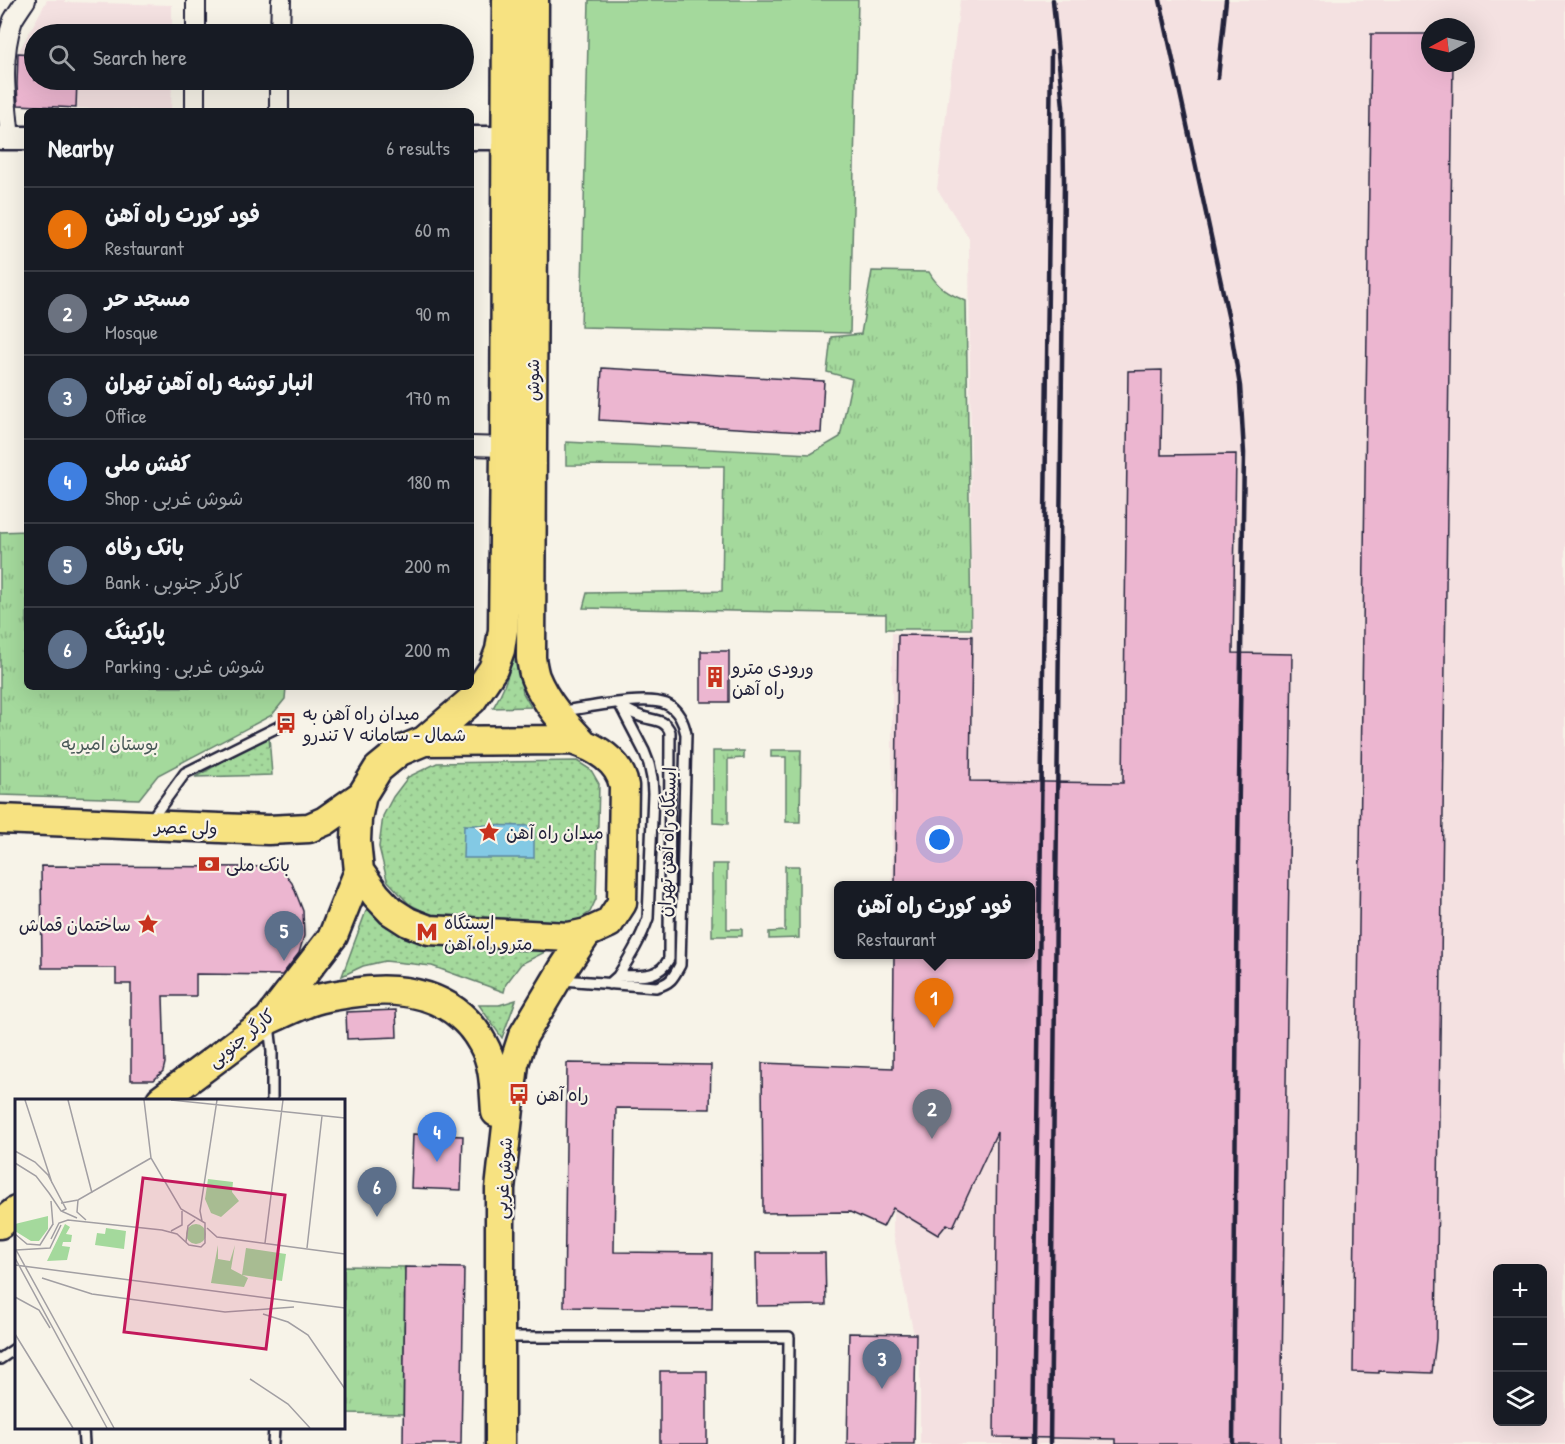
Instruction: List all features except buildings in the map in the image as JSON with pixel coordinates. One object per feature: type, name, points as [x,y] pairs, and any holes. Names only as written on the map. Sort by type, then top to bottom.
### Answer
[{"type":"main road","name":"شوش","points":[[424,741],[472,700],[493,669],[500,650],[503,630],[507,0]]},
{"type":"main road","name":"شوش","points":[[534,0],[531,658],[535,676],[545,697],[561,721],[583,743]]},
{"type":"main road","points":[[572,740],[583,743],[606,756],[616,766],[623,779],[622,903],[609,923],[587,933],[569,937],[429,930],[408,922],[391,911],[359,871],[356,841],[357,819],[362,795],[378,769],[400,751],[424,741],[572,740]]},
{"type":"main road","name":"ولی عصر","points":[[0,819],[145,828],[268,830],[309,828],[325,821],[362,795]]},
{"type":"main road","name":"کارگر جنوبی","points":[[164,1099],[268,1020],[333,936],[359,871]]},
{"type":"main road","name":"شوش غربی","points":[[500,1444],[500,1189],[514,1064],[523,1036],[587,933]]},
{"type":"main road","points":[[268,1020],[315,1000],[381,990],[424,995],[446,1005],[464,1018],[484,1045],[490,1060],[500,1189]]},
{"type":"main road","points":[[0,1224],[15,1211]]},
{"type":"street","points":[[12,138],[3,66],[4,49],[13,20],[26,0]]},
{"type":"street","points":[[196,0],[196,24]]},
{"type":"street","points":[[280,0],[280,24]]},
{"type":"street","points":[[195,90],[195,108]]},
{"type":"street","points":[[279,90],[279,108]]},
{"type":"street","points":[[474,138],[507,138]]},
{"type":"street","points":[[474,446],[505,447]]},
{"type":"lane","name":"ایستگاه راه آهن تهران","points":[[556,712],[632,701],[667,704],[677,712],[684,724],[686,734],[680,965],[673,979],[656,987],[556,980]]},
{"type":"lane","points":[[618,703],[628,711],[642,717],[662,721],[670,732],[669,959],[665,966],[654,974],[618,976]]},
{"type":"lane","points":[[609,984],[618,976],[639,942],[648,918],[653,793],[649,764],[618,703]]},
{"type":"lane","points":[[145,828],[185,773],[286,723]]},
{"type":"lane","points":[[268,1020],[272,1051],[272,1099]]},
{"type":"lane","points":[[500,1337],[789,1337],[788,1444]]},
{"type":"lane","points":[[0,1359],[15,1349]]},
{"type":"lane","points":[[273,1444],[274,1429]]},
{"type":"lane","points":[[83,1430],[84,1444]]},
{"type":"shaded area","points":[[47,0],[172,5],[172,24],[34,24]]},
{"type":"shaded area","points":[[960,0],[1565,0],[1565,1444],[920,1444],[920,1365],[893,1232],[893,959],[1035,959],[1035,881],[892,881],[892,633],[972,632],[969,238],[937,189]]},
{"type":"shaded area","points":[[24,42],[24,53],[18,53]]},
{"type":"shaded area","points":[[77,90],[172,90],[171,108],[76,108]]},
{"type":"green space","points":[[589,0],[858,0],[850,333],[581,327]]},
{"type":"green space","points":[[872,271],[929,272],[945,290],[966,301],[971,629],[886,629],[886,614],[583,608],[587,593],[722,591],[724,466],[566,465],[566,442],[811,454],[840,437],[852,379],[827,372],[831,337],[861,334]]},
{"type":"green space","name":"بوستان امیریه","points":[[24,531],[24,690],[286,690],[285,699],[272,715],[158,775],[139,799],[0,795],[0,532]]},
{"type":"green space","points":[[516,619],[519,671],[523,693],[531,707],[493,708],[511,665]]},
{"type":"green space","points":[[269,736],[272,775],[195,777]]},
{"type":"green space","points":[[771,750],[801,750],[800,822],[786,822],[786,757],[771,757]]},
{"type":"green space","points":[[713,751],[744,751],[744,758],[728,759],[728,824],[713,823]]},
{"type":"green space","name":"میدان راه آهن","points":[[577,761],[591,770],[599,784],[596,899],[590,912],[574,923],[445,922],[409,904],[387,880],[379,847],[383,816],[393,797],[408,777],[437,763]]},
{"type":"green space","points":[[712,864],[727,864],[727,929],[742,929],[742,936],[712,936]]},
{"type":"green space","points":[[785,866],[799,866],[799,938],[769,939],[769,932],[785,931]]},
{"type":"green space","points":[[369,903],[551,949],[521,964],[506,984],[504,992],[432,966],[385,961],[363,966],[342,976]]},
{"type":"green space","points":[[516,1000],[502,1038],[479,1005],[499,1005]]},
{"type":"green space","points":[[345,1266],[405,1267],[403,1414],[345,1413]]},
{"type":"water","points":[[464,825],[534,826],[534,858],[463,858]]},
{"type":"railway","points":[[1050,1444],[1064,182],[1063,107],[1053,0]]},
{"type":"railway","points":[[1160,0],[1229,320],[1240,386],[1244,453],[1233,1444]]},
{"type":"railway","points":[[1218,78],[1226,0]]},
{"type":"railway","points":[[1033,1444],[1051,52]]},
{"type":"place","name":"ورودی مترو راه آهن","points":[[715,677]]},
{"type":"place","name":"میدان راه آهن به شمال - سامانه ۷ تندرو","points":[[286,723]]},
{"type":"place","name":"میدان راه آهن","points":[[489,832]]},
{"type":"place","name":"بانک ملی","points":[[209,864]]},
{"type":"place","name":"ساختمان قماش","points":[[148,924]]},
{"type":"place","name":"ایستگاه مترو راه آهن","points":[[427,932]]},
{"type":"place","name":"بانک رفاه","points":[[284,961]]},
{"type":"place","name":"فود کورت راه آهن","points":[[934,1028]]},
{"type":"place","name":"راه آهن","points":[[519,1094]]},
{"type":"place","name":"مسجد حر","points":[[932,1139]]},
{"type":"place","name":"کفش ملی","points":[[437,1162]]},
{"type":"place","name":"پارکینگ","points":[[377,1217]]},
{"type":"place","name":"انبار توشه راه آهن تهران","points":[[882,1389]]}]
